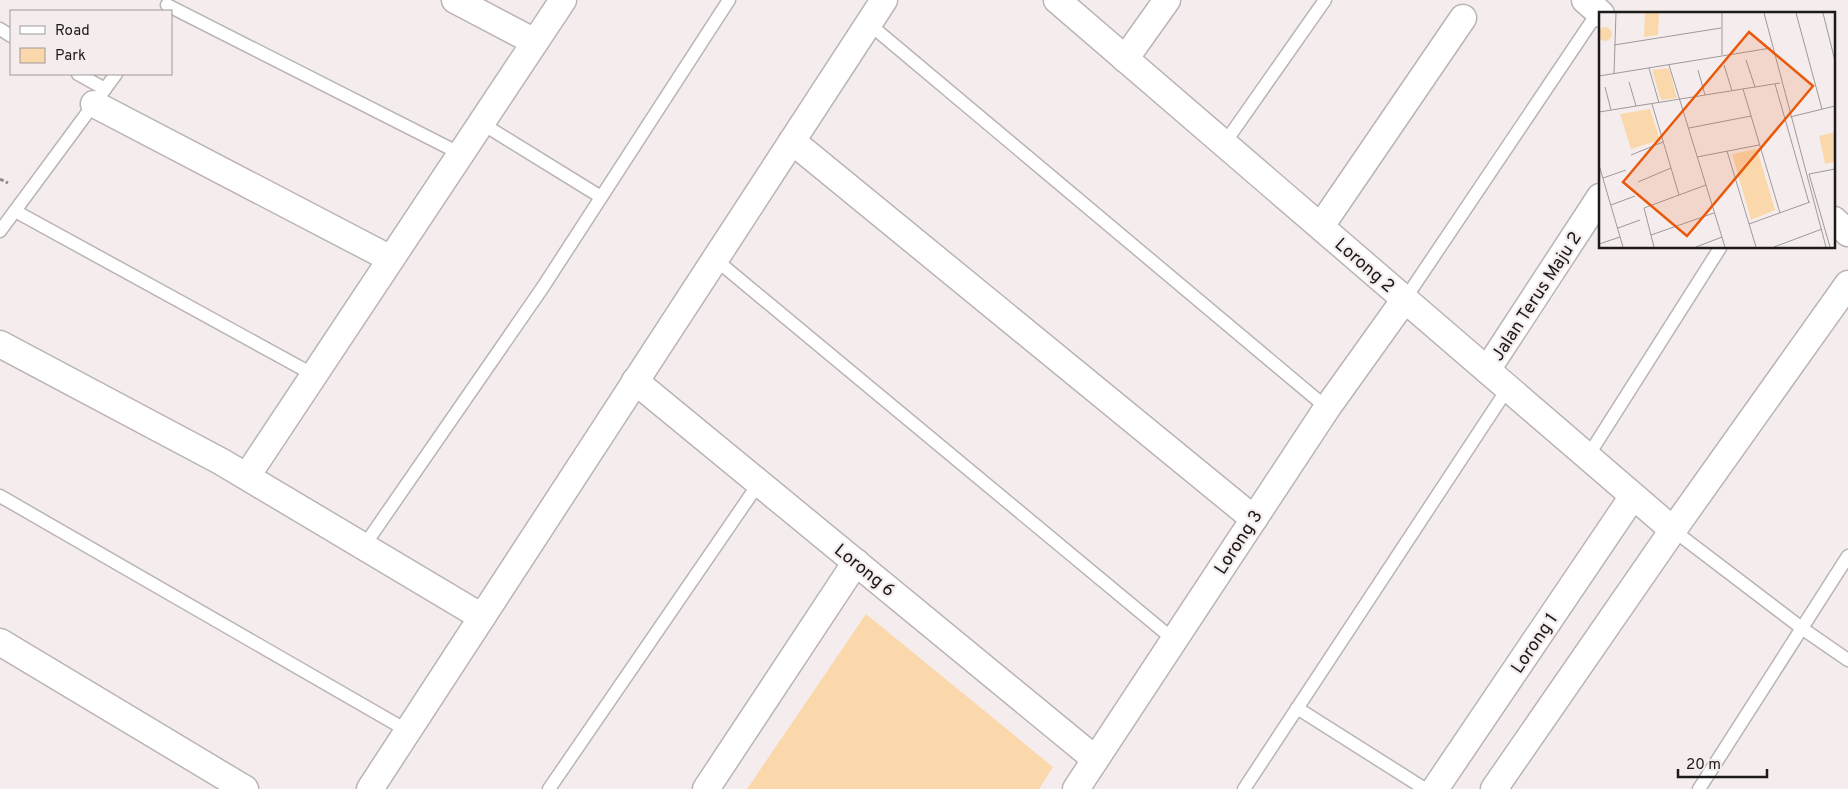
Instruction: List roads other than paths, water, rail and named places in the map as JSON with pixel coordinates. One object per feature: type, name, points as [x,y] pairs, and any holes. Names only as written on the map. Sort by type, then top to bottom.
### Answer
[{"type":"street","points":[[455,0],[535,42]]},
{"type":"street","points":[[247,476],[563,0]]},
{"type":"street","points":[[370,789],[884,0]]},
{"type":"street","name":"Lorong 2","points":[[1057,0],[1673,530]]},
{"type":"street","points":[[1125,59],[1167,0]]},
{"type":"street","points":[[1321,226],[1463,18]]},
{"type":"street","points":[[99,97],[391,259]]},
{"type":"street","points":[[792,141],[1254,519]]},
{"type":"street","name":"Jalan Terus Maju 2","points":[[1488,370],[1599,199]]},
{"type":"street","points":[[1836,222],[1848,233]]},
{"type":"street","points":[[1494,789],[1673,530],[1848,284]]},
{"type":"street","name":"Lorong 3","points":[[1076,789],[1327,408],[1405,299]]},
{"type":"street","points":[[0,344],[247,476],[482,617]]},
{"type":"street","name":"Lorong 6","points":[[635,381],[1095,759]]},
{"type":"street","name":"Lorong 1","points":[[1435,789],[1633,496]]},
{"type":"street","points":[[706,789],[856,562]]},
{"type":"street","points":[[0,642],[246,789]]},
{"type":"lane","points":[[364,546],[538,295],[729,0]]},
{"type":"lane","points":[[1224,144],[1325,0]]},
{"type":"lane","points":[[167,5],[461,154]]},
{"type":"lane","points":[[1405,299],[1595,8]]},
{"type":"lane","points":[[868,23],[1327,408]]},
{"type":"lane","points":[[79,75],[99,97]]},
{"type":"lane","points":[[0,231],[115,75]]},
{"type":"lane","points":[[481,123],[601,197]]},
{"type":"lane","points":[[15,211],[314,376]]},
{"type":"lane","points":[[1588,456],[1719,249]]},
{"type":"lane","points":[[715,258],[1174,640]]},
{"type":"lane","points":[[1244,789],[1508,388]]},
{"type":"lane","points":[[549,789],[759,483]]},
{"type":"lane","points":[[0,496],[408,731]]},
{"type":"lane","points":[[1673,530],[1803,629],[1848,660]]},
{"type":"lane","points":[[1699,789],[1848,556]]},
{"type":"lane","points":[[1297,708],[1425,789]]}]
